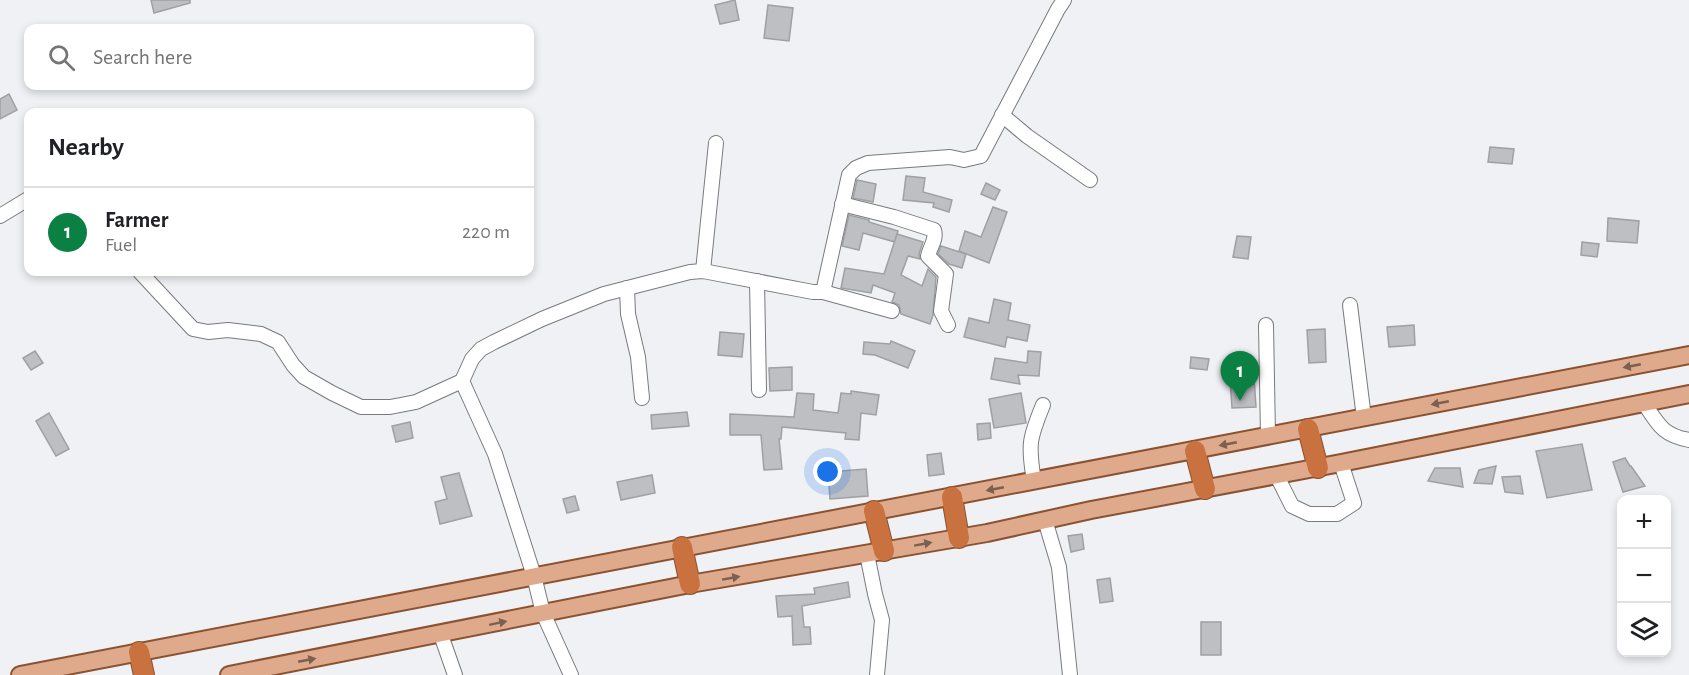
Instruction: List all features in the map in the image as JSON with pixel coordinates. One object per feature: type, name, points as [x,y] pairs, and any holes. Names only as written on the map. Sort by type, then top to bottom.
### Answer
[{"type":"highway","points":[[1308,429],[1318,468]]},
{"type":"highway","points":[[1195,451],[1205,489]]},
{"type":"highway","points":[[952,497],[959,538]]},
{"type":"highway","points":[[874,511],[876,553]]},
{"type":"highway","points":[[682,547],[690,584]]},
{"type":"highway","points":[[139,652],[144,675]]},
{"type":"main road","points":[[20,675],[1689,355]]},
{"type":"main road","points":[[229,675],[441,635],[690,584],[959,538],[1689,394]]},
{"type":"street","points":[[823,292],[849,175],[856,168],[868,163],[950,157],[963,160],[981,156],[1064,0]]},
{"type":"street","points":[[1002,115],[1090,180]]},
{"type":"street","points":[[703,271],[716,143]]},
{"type":"street","points":[[0,216],[24,201]]},
{"type":"street","points":[[842,204],[934,230],[934,242],[928,256],[946,274],[940,311],[948,325]]},
{"type":"street","points":[[144,276],[193,329],[207,332],[228,330],[261,334],[278,342],[304,377],[361,407],[390,407],[416,402],[462,381],[472,359],[481,349],[542,319],[604,294],[690,272],[703,271],[823,292],[892,311]]},
{"type":"street","points":[[757,281],[759,390]]},
{"type":"street","points":[[627,288],[628,314],[638,357],[642,398]]},
{"type":"street","points":[[1350,305],[1364,418]]},
{"type":"street","points":[[1266,325],[1268,436]]},
{"type":"street","points":[[462,381],[495,454],[534,576],[543,614],[571,675]]},
{"type":"street","points":[[1644,403],[1661,429],[1675,438],[1689,440]]},
{"type":"street","points":[[1034,481],[1030,436],[1043,405]]},
{"type":"street","points":[[1276,476],[1292,506],[1309,514],[1337,514],[1354,503],[1341,463]]},
{"type":"street","points":[[1045,520],[1059,567],[1070,675]]},
{"type":"street","points":[[876,553],[875,594],[882,620],[877,675]]},
{"type":"street","points":[[441,635],[455,675]]},
{"type":"building","points":[[151,0],[190,0],[190,3],[154,13]]},
{"type":"building","points":[[735,0],[739,20],[720,24],[715,5]]},
{"type":"building","points":[[768,5],[793,8],[789,41],[764,38]]},
{"type":"building","points":[[9,94],[17,110],[0,119],[0,99]]},
{"type":"building","points":[[1490,147],[1514,149],[1512,164],[1488,162]]},
{"type":"building","points":[[906,176],[925,178],[923,192],[952,200],[949,212],[933,207],[934,203],[903,200]]},
{"type":"building","points":[[857,180],[876,184],[873,202],[853,198]]},
{"type":"building","points":[[986,183],[1000,190],[995,200],[981,194]]},
{"type":"building","points":[[993,207],[1007,212],[989,263],[959,251],[965,231],[981,237]]},
{"type":"building","points":[[849,215],[898,231],[895,242],[863,233],[859,250],[842,246]]},
{"type":"building","points":[[1608,218],[1639,221],[1637,243],[1607,241]]},
{"type":"building","points":[[897,234],[923,242],[919,254],[920,259],[908,256],[901,275],[922,286],[928,269],[936,277],[933,315],[930,324],[901,314],[899,305],[892,302],[895,293],[873,285],[871,293],[841,288],[845,268],[884,274]]},
{"type":"building","points":[[1237,236],[1251,237],[1248,259],[1233,257]]},
{"type":"building","points":[[1582,242],[1599,244],[1597,257],[1581,255]]},
{"type":"building","points":[[941,246],[966,254],[962,268],[949,264],[938,254]]},
{"type":"building","points":[[994,299],[1011,303],[1008,320],[1030,325],[1027,341],[1007,337],[1005,347],[964,337],[969,318],[989,323]]},
{"type":"building","points":[[1414,325],[1415,345],[1389,347],[1387,327]]},
{"type":"building","points":[[1325,329],[1326,362],[1309,363],[1307,330]]},
{"type":"building","points":[[720,332],[744,334],[742,357],[718,355]]},
{"type":"building","points":[[891,341],[915,351],[908,368],[875,355],[863,354],[864,342],[890,344]]},
{"type":"building","points":[[35,351],[43,363],[31,370],[23,358]]},
{"type":"building","points":[[1028,351],[1041,352],[1039,376],[1018,375],[1020,384],[991,379],[995,358],[1027,363]]},
{"type":"building","points":[[1191,357],[1209,359],[1207,370],[1190,368]]},
{"type":"building","points":[[1253,362],[1256,407],[1232,408],[1229,364]]},
{"type":"building","points":[[792,367],[792,390],[770,391],[769,368]]},
{"type":"building","points":[[851,391],[879,395],[876,415],[861,413],[859,440],[845,439],[846,433],[782,427],[781,439],[779,439],[782,469],[764,470],[761,435],[730,435],[730,414],[794,417],[797,393],[814,394],[813,410],[838,413],[841,393],[851,394]]},
{"type":"building","points":[[1021,393],[1026,423],[994,428],[989,399]]},
{"type":"building","points":[[687,412],[689,426],[652,429],[651,415]]},
{"type":"building","points":[[49,413],[69,449],[56,456],[36,421]]},
{"type":"building","points":[[410,422],[413,438],[396,442],[392,426]]},
{"type":"building","points":[[990,423],[991,438],[978,440],[977,424]]},
{"type":"building","points":[[1582,444],[1592,490],[1547,498],[1536,451]]},
{"type":"building","points":[[941,453],[944,474],[929,476],[927,455]]},
{"type":"building","points":[[1625,458],[1645,486],[1623,492],[1613,462]]},
{"type":"building","points":[[1496,466],[1492,484],[1474,483],[1479,470]]},
{"type":"building","points":[[1435,468],[1460,468],[1463,487],[1428,481]]},
{"type":"building","points":[[866,469],[868,496],[830,499],[828,472]]},
{"type":"building","points":[[459,473],[472,516],[440,524],[435,502],[447,499],[441,477]]},
{"type":"building","points":[[652,475],[655,493],[621,500],[617,482]]},
{"type":"building","points":[[1520,476],[1523,494],[1505,492],[1502,477]]},
{"type":"building","points":[[575,496],[579,510],[567,513],[563,499]]},
{"type":"building","points":[[1082,534],[1084,549],[1071,552],[1068,536]]},
{"type":"building","points":[[1110,578],[1113,601],[1100,603],[1097,580]]},
{"type":"building","points":[[848,582],[850,597],[802,606],[804,627],[810,627],[811,644],[793,645],[792,616],[778,617],[776,596],[815,594],[814,588]]},
{"type":"building","points":[[1201,622],[1221,622],[1221,655],[1201,655]]},
{"type":"place","name":"Farmer","points":[[1240,401]]}]
